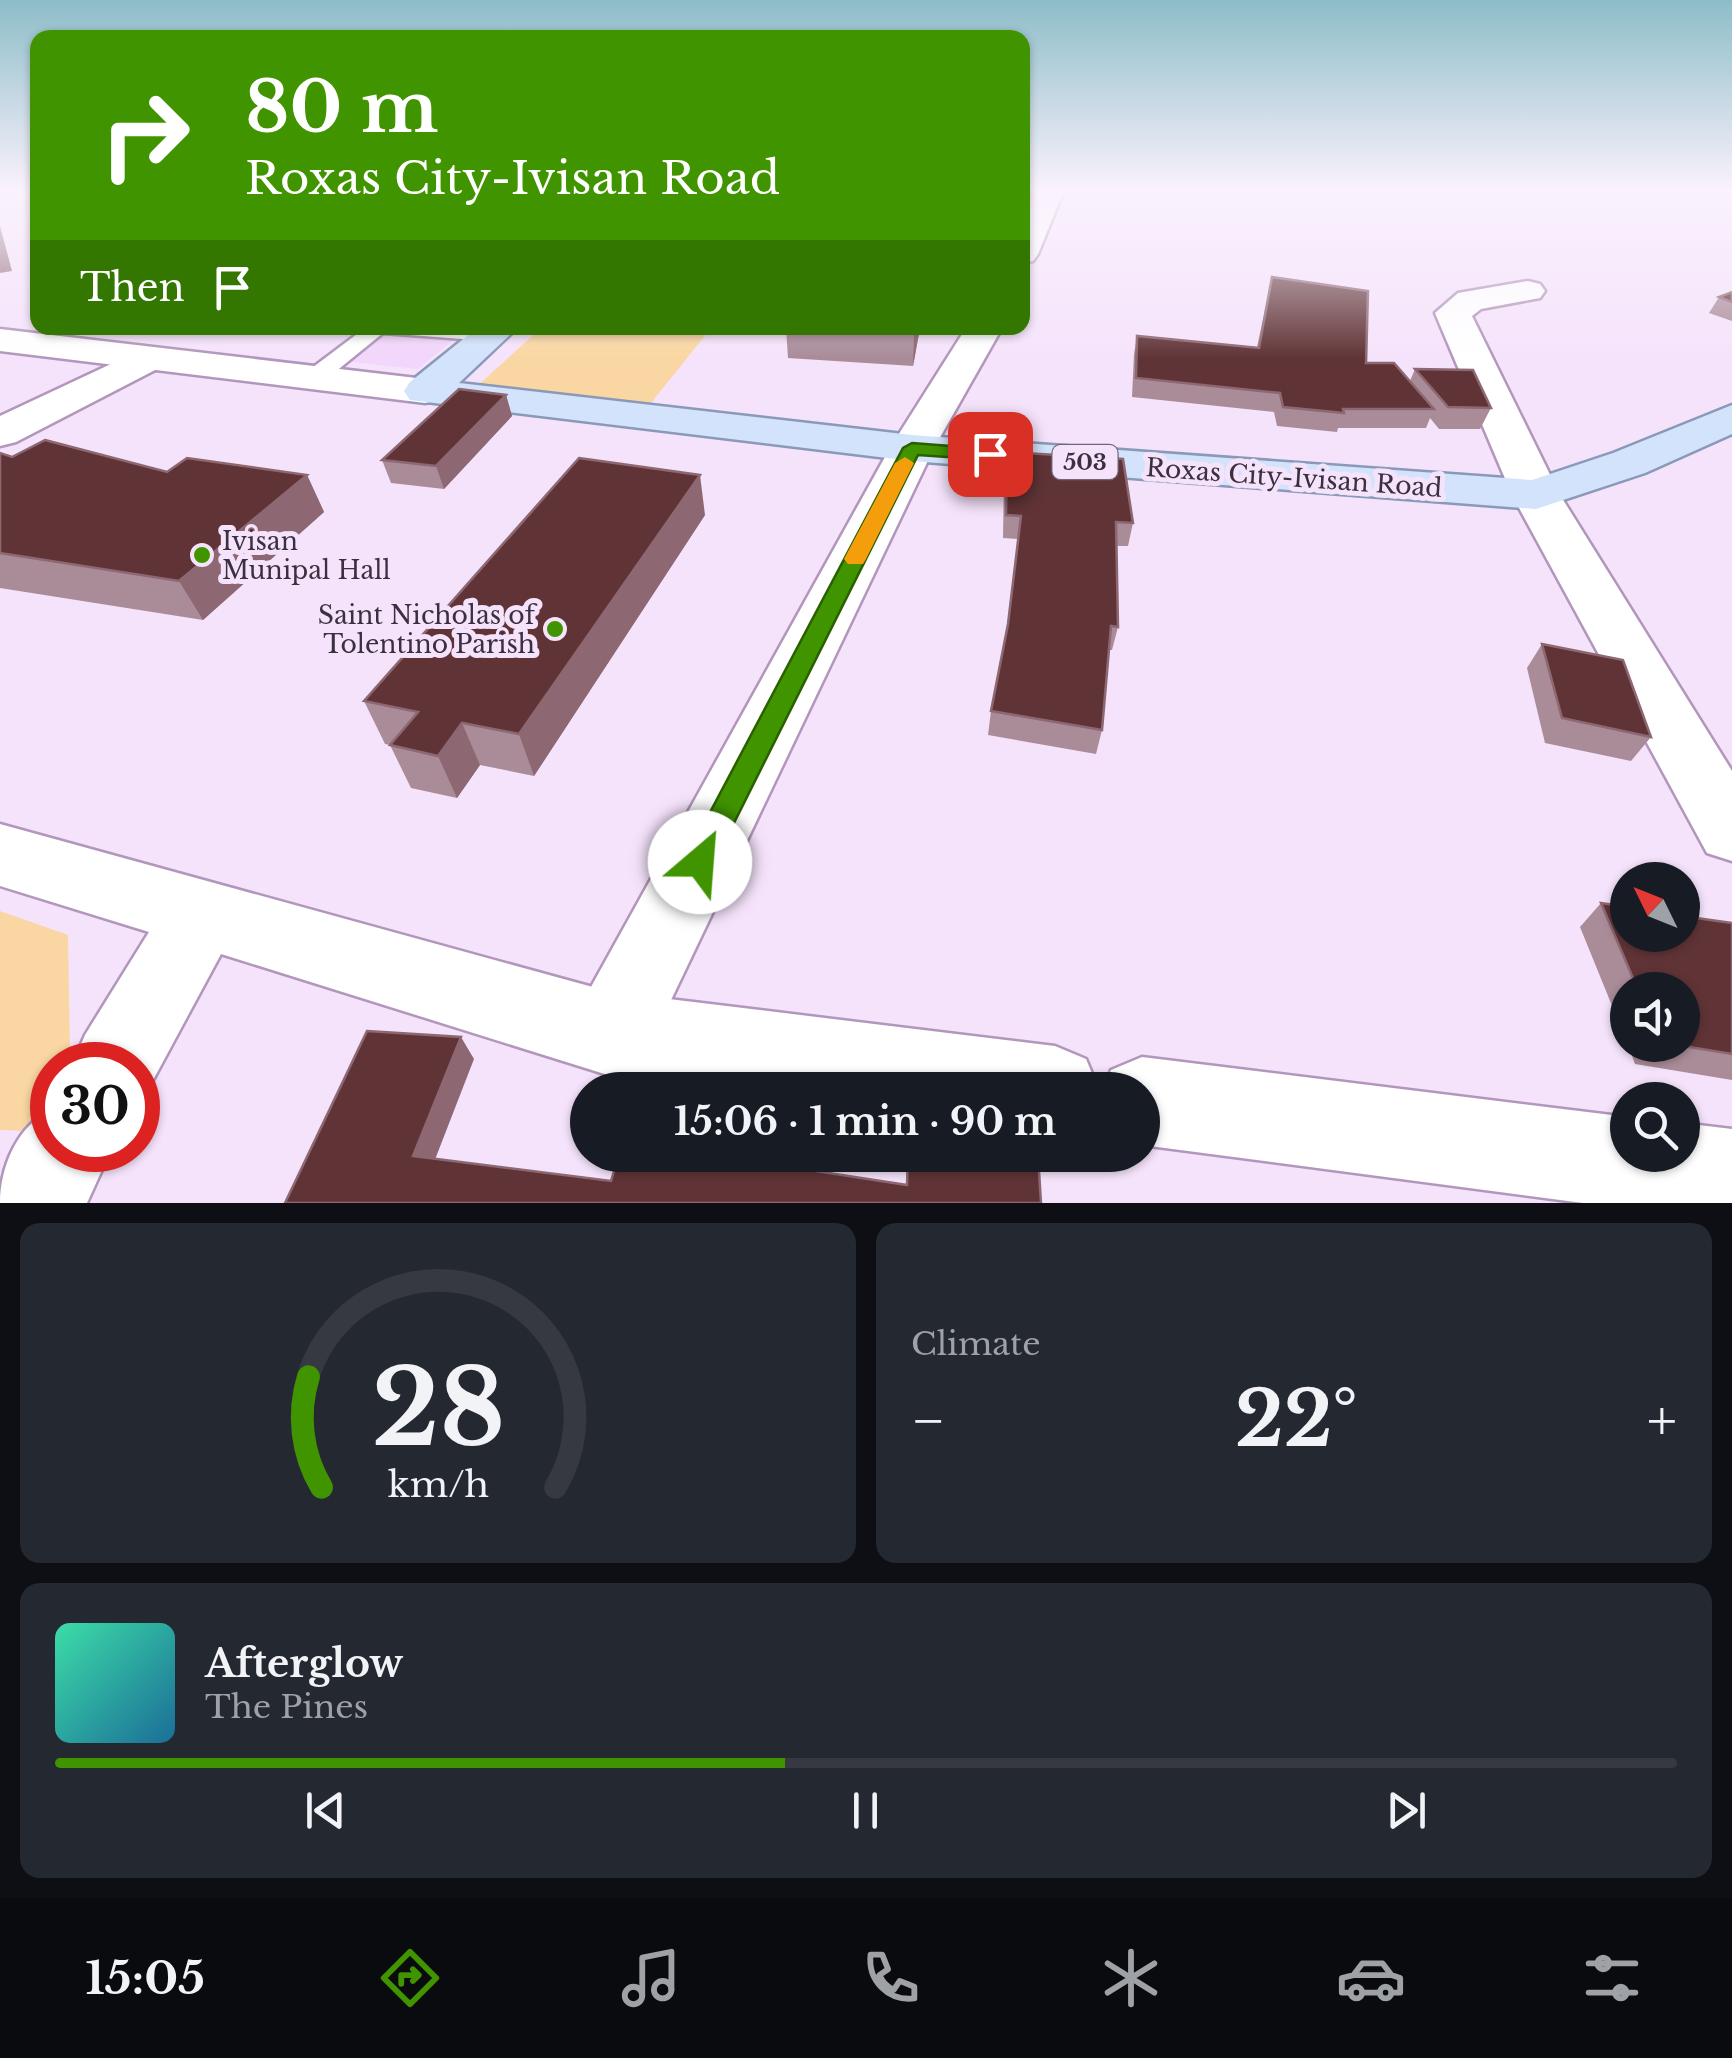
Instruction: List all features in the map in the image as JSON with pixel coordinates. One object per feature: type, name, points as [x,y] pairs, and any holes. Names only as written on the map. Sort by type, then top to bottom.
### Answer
[{"type":"main road","points":[[426,391],[490,335]]},
{"type":"main road","name":"Roxas City-Ivisan Road","points":[[426,391],[912,448],[1536,496],[1629,463],[1732,418]]},
{"type":"street","points":[[1528,290],[1470,300],[1453,313],[1536,496],[1732,832]]},
{"type":"street","points":[[611,1034],[912,448],[980,335]]},
{"type":"street","points":[[0,340],[426,391]]},
{"type":"street","points":[[0,434],[145,360]]},
{"type":"street","points":[[0,855],[611,1034],[912,1072]]},
{"type":"street","points":[[127,1042],[203,912]]},
{"type":"street","points":[[1160,1103],[1732,1176]]},
{"type":"lane","points":[[316,376],[368,335]]},
{"type":"shaded area","points":[[355,335],[459,335],[418,369],[322,359]]},
{"type":"shaded area","points":[[533,335],[705,335],[647,408],[475,388]]},
{"type":"shaded area","points":[[0,911],[68,935],[70,1042],[30,1042],[30,1124],[26,1131],[0,1130]]},
{"type":"building","points":[[1272,277],[1368,291],[1366,363],[1394,363],[1434,409],[1343,409],[1344,413],[1283,407],[1280,393],[1136,378],[1137,336],[1259,348]]},
{"type":"building","points":[[1732,292],[1732,302],[1719,297]]},
{"type":"building","points":[[1415,369],[1473,370],[1491,408],[1448,407]]},
{"type":"building","points":[[459,389],[506,395],[436,466],[382,460]]},
{"type":"building","points":[[45,440],[167,472],[187,458],[307,475],[179,581],[0,553],[0,453],[12,457]]},
{"type":"building","points":[[1007,452],[1123,459],[1133,523],[1116,522],[1118,627],[1111,626],[1102,730],[991,711],[1008,624],[1021,516],[1006,515]]},
{"type":"building","name":"Saint Nicholas of Tolentino Parish","points":[[579,458],[700,475],[519,734],[462,723],[438,756],[390,745],[418,712],[364,701]]},
{"type":"building","points":[[1542,644],[1623,660],[1651,737],[1562,718]]},
{"type":"building","points":[[1601,903],[1610,904],[1610,924]]},
{"type":"building","points":[[1700,919],[1732,923],[1732,1054],[1700,1049],[1700,972],[1630,972],[1622,952],[1700,952]]},
{"type":"building","points":[[367,1031],[461,1037],[413,1156],[611,1181],[614,1172],[822,1172],[907,1185],[907,1172],[1039,1172],[1041,1203],[285,1203]]},
{"type":"slow traffic","points":[[855,559],[905,463]]},
{"type":"place","name":"Ivisan Munipal Hall","points":[[202,555]]},
{"type":"place","name":"Saint Nicholas of Tolentino Parish","points":[[555,629]]},
{"type":"route","points":[[700,862],[912,448],[990,454]]}]
